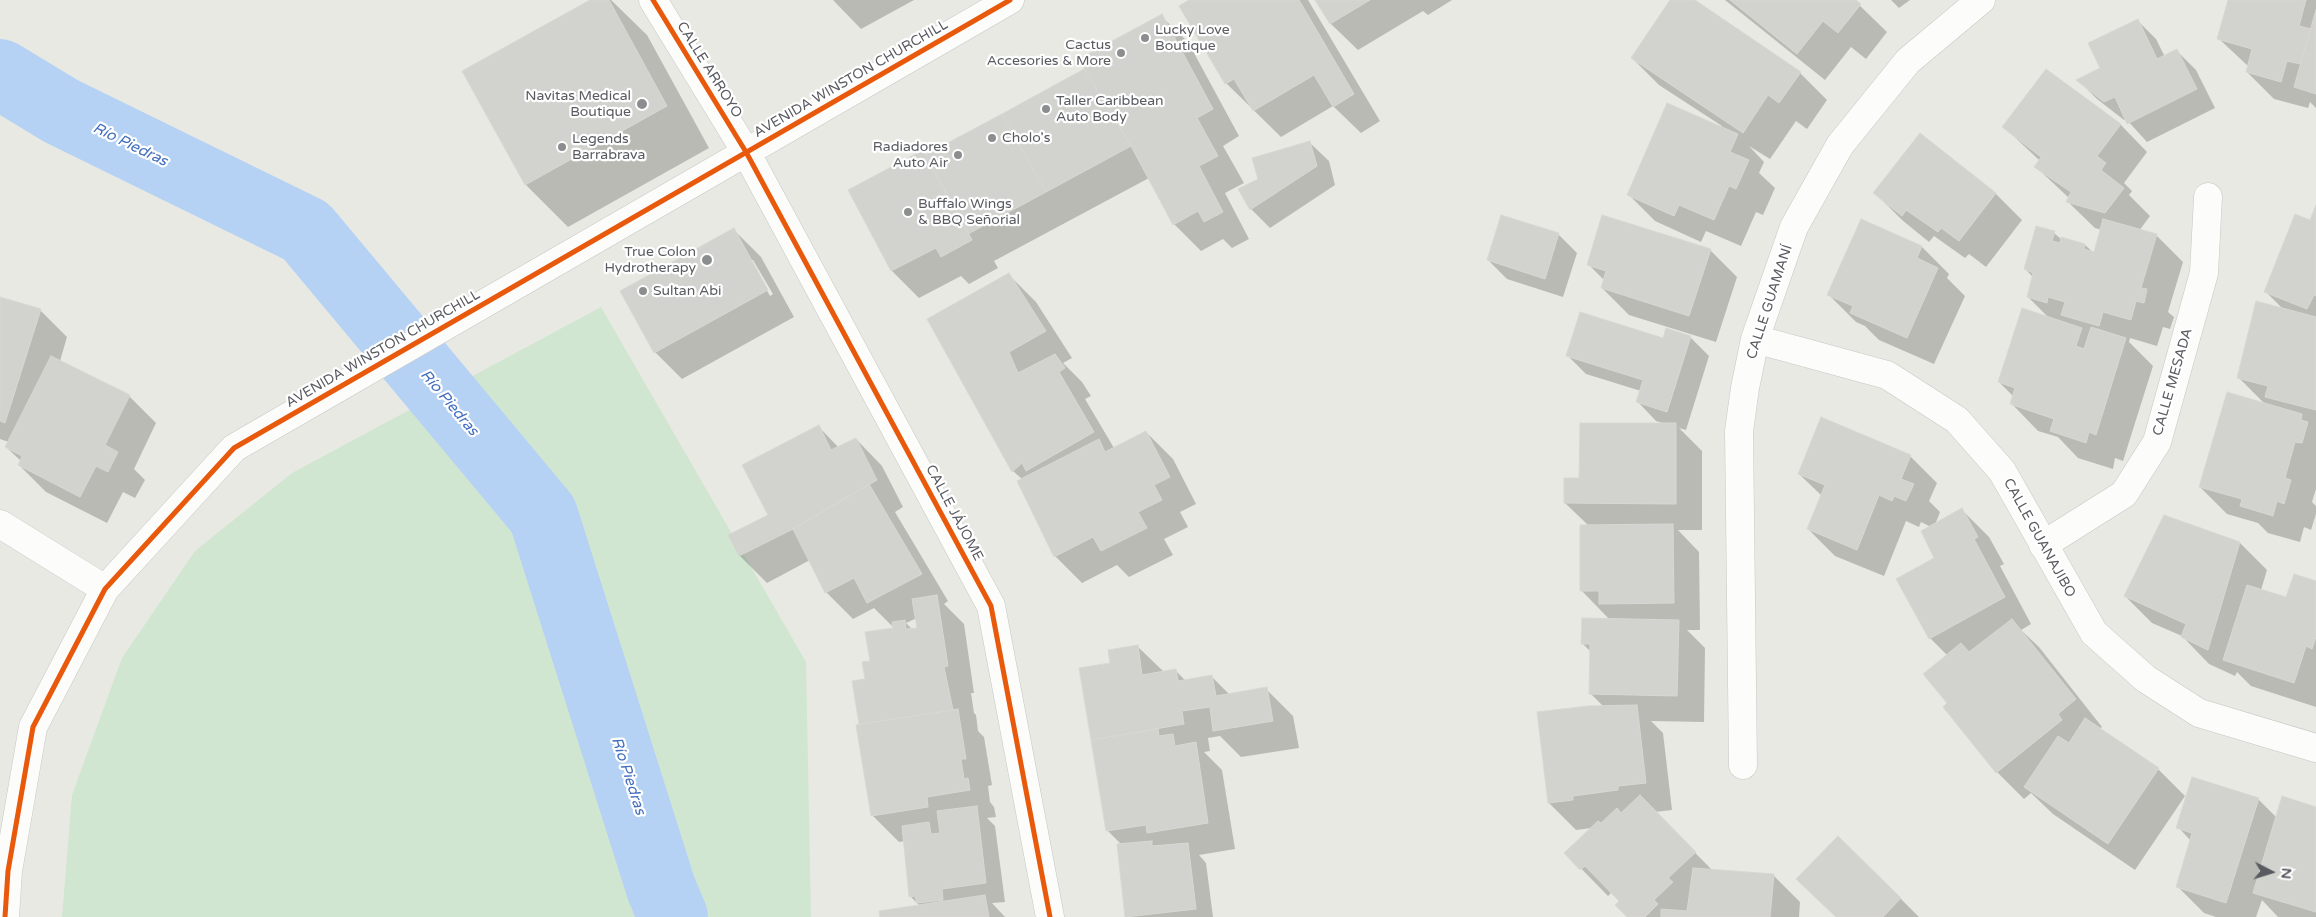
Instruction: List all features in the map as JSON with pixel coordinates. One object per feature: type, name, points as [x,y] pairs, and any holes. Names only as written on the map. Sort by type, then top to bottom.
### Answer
[{"type":"street","name":"CALLE ARROYO","points":[[653,0],[746,152]]},
{"type":"street","name":"AVENIDA WINSTON CHURCHILL","points":[[5,917],[4,871],[33,727],[105,589],[234,448],[1010,0]]},
{"type":"street","name":"CALLE GUAMANÍ","points":[[1743,765],[1739,431],[1755,339],[1794,227],[1840,144],[1908,61],[1981,0]]},
{"type":"street","name":"CALLE JÁJOME","points":[[746,152],[992,606],[1050,917]]},
{"type":"street","name":"CALLE MESADA","points":[[2043,545],[2124,494],[2157,442],[2204,273],[2208,197]]},
{"type":"street","name":"CALLE GUANAJIBO","points":[[1755,339],[1887,375],[1957,420],[2002,471],[2094,633],[2146,679],[2199,713],[2316,748]]},
{"type":"street","points":[[0,524],[105,589]]},
{"type":"green space","points":[[601,307],[806,662],[811,917],[62,917],[72,795],[122,658],[195,551],[292,473]]},
{"type":"building","points":[[590,0],[609,0],[667,106],[525,185],[462,71]]},
{"type":"building","points":[[1189,0],[1299,0],[1354,94],[1333,107],[1314,75],[1253,111],[1234,79],[1225,84],[1179,6]]},
{"type":"building","points":[[1315,0],[1370,0],[1330,24]]},
{"type":"building","points":[[1670,0],[1695,0],[1801,72],[1779,103],[1768,95],[1743,133],[1631,58]]},
{"type":"building","points":[[1730,0],[1856,0],[1861,4],[1838,33],[1823,21],[1797,54]]},
{"type":"building","points":[[2228,0],[2306,0],[2299,26],[2311,29],[2300,64],[2287,61],[2281,82],[2246,72],[2252,49],[2217,39]]},
{"type":"building","points":[[2316,10],[2316,94],[2294,87]]},
{"type":"building","points":[[1162,14],[1213,109],[1197,118],[1218,156],[1199,166],[1223,212],[1204,222],[1198,211],[1173,225],[1131,146],[1079,59]]},
{"type":"building","points":[[2138,19],[2157,59],[2177,49],[2197,89],[2127,124],[2115,97],[2104,102],[2076,80],[2100,68],[2088,43]]},
{"type":"building","points":[[1084,69],[1131,146],[1046,192],[1002,114]]},
{"type":"building","points":[[2046,69],[2121,124],[2097,156],[2106,163],[2101,170],[2124,188],[2105,213],[2066,202],[2071,192],[2034,167],[2041,157],[2002,127]]},
{"type":"building","points":[[1667,103],[1738,134],[1730,152],[1749,160],[1736,189],[1729,186],[1714,220],[1679,205],[1674,216],[1627,195]]},
{"type":"building","points":[[1002,114],[1046,192],[968,234],[925,155]]},
{"type":"building","points":[[1920,133],[1996,193],[1959,241],[1941,228],[1938,232],[1906,210],[1902,216],[1873,193]]},
{"type":"building","points":[[1310,141],[1317,166],[1250,210],[1238,189],[1258,179],[1252,158]]},
{"type":"building","name":"Buffalo Wings & BBQ Señorial","points":[[923,150],[972,240],[941,257],[936,248],[891,271],[848,190]]},
{"type":"building","points":[[2316,205],[2316,296],[2314,295],[2307,309],[2264,292],[2295,214],[2310,220]]},
{"type":"building","points":[[1501,215],[1559,233],[1545,279],[1487,260]]},
{"type":"building","points":[[1602,215],[1711,249],[1689,316],[1601,288],[1606,271],[1587,265]]},
{"type":"building","points":[[1861,219],[1922,246],[1917,258],[1938,268],[1907,338],[1850,313],[1853,306],[1827,295]]},
{"type":"building","points":[[2103,219],[2157,234],[2141,288],[2147,289],[2144,303],[2136,301],[2131,320],[2103,312],[2099,326],[2061,315],[2065,302],[2048,297],[2047,303],[2027,297],[2033,273],[2024,269],[2036,226],[2055,231],[2052,241],[2060,243],[2061,237],[2085,244],[2084,249],[2094,252]]},
{"type":"building","points":[[734,228],[768,290],[654,353],[620,291]]},
{"type":"building","points":[[1009,273],[1046,331],[1009,352],[1018,373],[1055,354],[1065,368],[1059,372],[1094,432],[1026,471],[1022,463],[1012,472],[927,319]]},
{"type":"building","points":[[0,297],[41,309],[5,423],[0,421]]},
{"type":"building","points":[[2256,301],[2316,317],[2316,410],[2265,397],[2268,386],[2237,378]]},
{"type":"building","points":[[2022,308],[2082,328],[2076,346],[2084,349],[2091,327],[2126,338],[2096,435],[2089,432],[2086,443],[2050,431],[2054,419],[2010,404],[2015,388],[1998,382]]},
{"type":"building","points":[[1580,312],[1663,338],[1666,328],[1691,336],[1667,412],[1636,402],[1643,380],[1566,356]]},
{"type":"building","points":[[51,356],[130,395],[105,445],[118,452],[108,472],[96,466],[80,497],[18,465],[22,456],[5,447]]},
{"type":"building","points":[[2227,392],[2302,414],[2301,420],[2308,422],[2302,443],[2295,442],[2285,478],[2291,480],[2284,504],[2277,501],[2273,516],[2240,506],[2242,499],[2199,487]]},
{"type":"building","points":[[1821,417],[1911,455],[1901,479],[1914,484],[1906,501],[1894,496],[1892,501],[1879,495],[1857,550],[1807,529],[1825,485],[1798,474]]},
{"type":"building","points":[[1580,423],[1676,423],[1676,504],[1564,503],[1564,478],[1579,478]]},
{"type":"building","points":[[819,425],[831,450],[856,438],[877,480],[793,529],[739,556],[728,535],[768,515],[742,465]]},
{"type":"building","points":[[1146,431],[1170,477],[1154,485],[1162,500],[1138,512],[1147,528],[1101,551],[1093,537],[1054,557],[1017,481],[1099,439],[1105,452]]},
{"type":"building","points":[[869,484],[922,574],[867,603],[854,578],[825,593],[793,529]]},
{"type":"building","points":[[1962,508],[1978,537],[1974,539],[2005,597],[1929,639],[1896,579],[1934,558],[1921,531]]},
{"type":"building","points":[[2164,515],[2240,542],[2208,650],[2181,637],[2186,624],[2124,596]]},
{"type":"building","points":[[1673,524],[1674,603],[1599,604],[1599,591],[1580,591],[1580,525]]},
{"type":"building","points":[[2294,574],[2316,581],[2316,637],[2312,649],[2306,646],[2294,683],[2223,660],[2247,585],[2286,597]]},
{"type":"building","points":[[937,595],[948,666],[944,667],[953,710],[859,724],[852,681],[865,679],[862,662],[870,661],[865,632],[893,628],[892,622],[905,620],[906,629],[917,628],[912,599]]},
{"type":"building","points":[[1582,618],[1679,620],[1677,696],[1589,694],[1590,644],[1581,644]]},
{"type":"building","points":[[2012,619],[2076,699],[2058,714],[2062,720],[1996,773],[1943,707],[1947,703],[1923,674],[1961,643],[1969,652]]},
{"type":"building","points":[[1138,645],[1142,675],[1176,669],[1178,681],[1212,675],[1216,696],[1267,687],[1273,721],[1213,731],[1210,707],[1182,711],[1184,724],[1091,740],[1079,668],[1110,663],[1108,650]]},
{"type":"building","points":[[1637,705],[1646,783],[1618,786],[1618,790],[1573,796],[1573,800],[1548,803],[1537,712],[1588,706]]},
{"type":"building","points":[[958,709],[966,759],[961,759],[964,779],[968,778],[970,790],[927,797],[928,807],[871,816],[856,725]]},
{"type":"building","points":[[2085,718],[2159,768],[2108,844],[2024,787],[2058,736],[2069,743]]},
{"type":"building","points":[[1158,729],[1159,736],[1173,734],[1175,746],[1196,742],[1208,823],[1147,833],[1146,825],[1106,831],[1091,740]]},
{"type":"building","points":[[2192,777],[2259,798],[2226,903],[2176,887],[2192,833],[2176,828]]},
{"type":"building","points":[[1640,795],[1696,852],[1668,878],[1673,882],[1654,900],[1658,904],[1645,917],[1627,917],[1615,905],[1619,901],[1585,866],[1580,870],[1564,853],[1598,821],[1601,823],[1617,808],[1621,813]]},
{"type":"building","points":[[2282,796],[2316,807],[2316,912],[2253,893]]},
{"type":"building","points":[[977,806],[986,883],[942,889],[943,900],[917,903],[915,896],[909,897],[902,826],[929,822],[931,834],[940,833],[937,811]]},
{"type":"building","points":[[1838,836],[1901,898],[1883,917],[1836,917],[1796,879]]},
{"type":"building","points":[[1152,841],[1152,846],[1188,843],[1196,909],[1125,917],[1117,844]]},
{"type":"building","points":[[1693,868],[1774,874],[1770,917],[1661,917],[1661,909],[1687,911]]},
{"type":"building","points":[[985,895],[989,917],[880,917],[879,911]]},
{"type":"waterway","name":"Río Piedras","points":[[0,74],[61,111],[306,231],[543,515],[661,888],[673,917]]},
{"type":"cycle path","points":[[653,0],[746,152],[991,606],[1050,917]]},
{"type":"cycle path","points":[[5,917],[8,871],[33,727],[105,589],[234,448],[1010,0]]},
{"type":"place","name":"Lucky Love Boutique","points":[[1145,38]]},
{"type":"place","name":"Cactus Accesories & More","points":[[1121,53]]},
{"type":"place","name":"Navitas Medical Boutique","points":[[642,104]]},
{"type":"place","name":"Taller Caribbean Auto Body","points":[[1046,109]]},
{"type":"place","name":"Cholo's","points":[[992,138]]},
{"type":"place","name":"Legends Barrabrava","points":[[562,147]]},
{"type":"place","name":"Radiadores Auto Air","points":[[958,155]]},
{"type":"place","name":"Buffalo Wings & BBQ Señorial","points":[[908,212]]},
{"type":"place","name":"True Colon Hydrotherapy","points":[[707,260]]},
{"type":"place","name":"Sultan Abi","points":[[643,291]]}]
